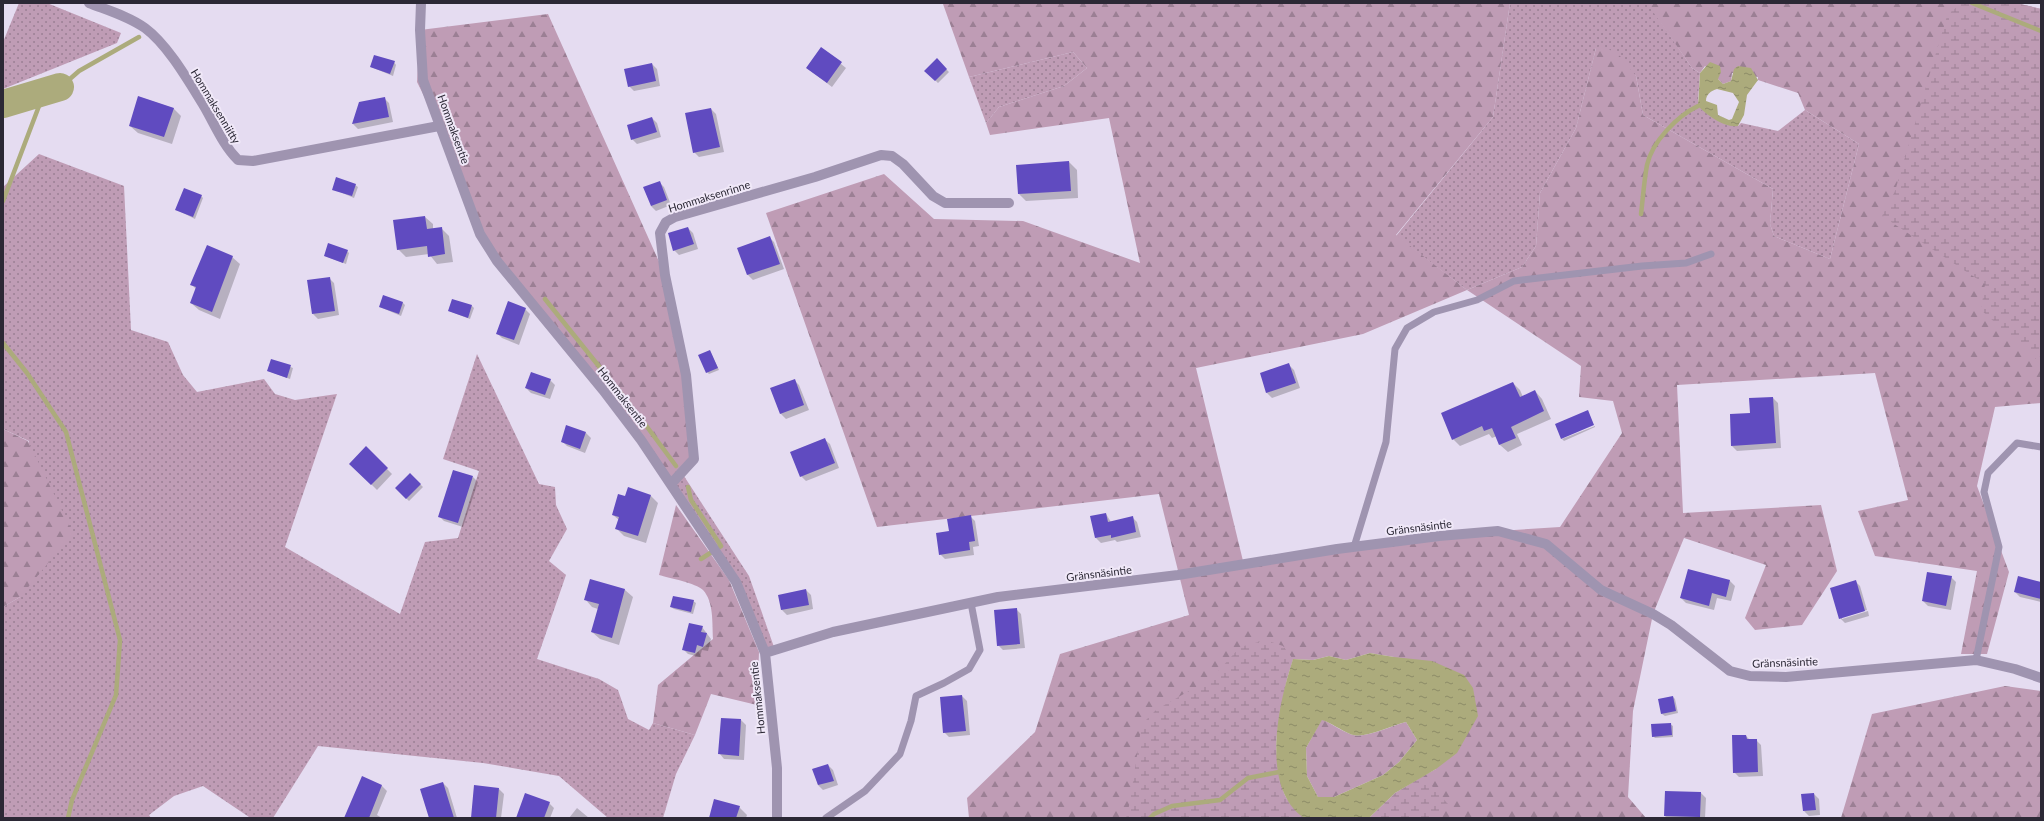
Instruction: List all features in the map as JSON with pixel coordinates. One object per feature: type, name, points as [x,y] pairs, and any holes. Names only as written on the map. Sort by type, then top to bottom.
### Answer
[{"type":"street","name":"Hommaksenniitty","points":[[89,3],[130,20],[152,33],[165,49],[203,106],[229,151],[238,160],[253,161],[439,126]]},
{"type":"street","name":"Hommaksentie","points":[[421,3],[420,30],[424,80],[439,126],[480,234],[494,256],[630,426],[672,484],[736,582],[765,653],[776,768],[777,818]]},
{"type":"street","name":"Hommaksenrinne","points":[[672,484],[694,459],[686,375],[665,275],[660,233],[666,222],[675,217],[815,176],[880,155],[892,156],[903,164],[933,196],[945,202],[962,204],[1009,203]]},
{"type":"street","name":"Gränsnäsintie","points":[[765,653],[833,632],[1006,596],[1178,575],[1354,547],[1439,536],[1498,531],[1546,544],[1601,590],[1653,614],[1671,625],[1730,671],[1750,676],[1786,677],[1976,660],[2015,669],[2041,678]]},
{"type":"lane","points":[[1354,547],[1386,442],[1395,348],[1407,328],[1434,312],[1477,300],[1514,281],[1642,266],[1686,264],[1711,254]]},
{"type":"lane","points":[[1976,660],[1999,547],[1984,492],[1988,473],[2017,443],[2041,447]]},
{"type":"lane","points":[[826,818],[865,791],[900,754],[911,722],[916,696],[969,669],[980,650],[971,603]]},
{"type":"green space","points":[[19,3],[47,3],[121,33],[117,43],[3,89],[3,42]]},
{"type":"green space","points":[[1510,3],[1648,3],[1692,68],[1700,73],[1698,100],[1702,110],[1738,126],[1741,123],[1778,131],[1805,110],[1859,144],[1830,259],[1774,236],[1770,224],[1773,189],[1643,115],[1636,76],[1596,48],[1576,128],[1540,193],[1536,246],[1522,267],[1467,290],[1396,236],[1493,117]]},
{"type":"green space","points":[[1510,3],[1493,117],[1396,235],[1467,290],[1522,267],[1536,246],[1540,193],[1576,128],[1596,48],[1602,45],[1620,56],[1636,76],[1643,115],[1773,189],[1770,224],[1774,236],[1830,259],[1859,144],[1805,110],[1798,93],[1758,80],[1758,77],[1732,73],[1731,81],[1723,84],[1718,79],[1718,75],[1705,66],[1700,73],[1692,68],[1647,3],[2016,3],[2041,9],[2041,403],[1995,407],[1977,486],[2009,572],[1987,654],[1961,654],[1977,571],[1875,556],[1858,511],[1908,500],[1875,373],[1677,385],[1683,513],[1821,505],[1837,571],[1802,625],[1755,630],[1745,618],[1766,565],[1684,538],[1653,614],[1633,711],[1628,797],[1646,818],[1369,818],[1423,776],[1436,769],[1394,657],[1370,653],[1346,660],[1329,656],[1313,660],[1293,659],[1287,677],[1275,744],[1284,796],[1304,818],[969,818],[967,798],[1035,732],[1060,654],[1189,615],[1159,494],[877,527],[766,213],[884,174],[934,219],[1023,221],[1140,263],[1109,118],[990,135],[986,123],[999,107],[1064,86],[1087,68],[1073,52],[969,77],[943,4]],"holes":[[[1467,290],[1581,366],[1579,397],[1613,401],[1622,433],[1560,527],[1498,531],[1244,565],[1196,368],[1363,334]]]},
{"type":"green space","points":[[1961,3],[2016,3],[2041,9],[2041,356],[2036,359],[1981,310],[1985,284],[1882,216],[1895,191],[1947,16]]},
{"type":"green space","points":[[548,14],[665,275],[686,375],[694,459],[671,484],[479,231],[439,126],[417,82],[420,30]]},
{"type":"green space","points":[[1073,52],[1087,68],[1064,86],[999,107],[986,123],[969,77]]},
{"type":"green space","points":[[39,154],[124,186],[131,330],[168,342],[183,375],[197,392],[264,379],[275,394],[295,400],[337,394],[285,547],[400,614],[425,542],[458,538],[479,471],[443,459],[477,354],[539,484],[555,487],[556,505],[567,529],[549,561],[566,575],[537,659],[599,679],[618,690],[628,719],[649,730],[653,723],[695,735],[676,774],[663,818],[608,818],[559,776],[483,763],[318,746],[273,818],[249,817],[203,786],[174,796],[149,815],[151,818],[3,818],[3,607],[20,597],[29,441],[3,429],[3,187]]},
{"type":"green space","points":[[3,429],[28,441],[73,533],[20,597],[3,607]]},
{"type":"green space","points":[[682,473],[749,576],[774,647],[765,653],[736,582],[671,484]]},
{"type":"green space","points":[[676,505],[729,580],[759,652],[757,705],[711,694],[695,735],[653,723],[658,685],[713,639],[711,607],[707,595],[703,590],[700,587],[689,583],[659,575]]},
{"type":"green space","points":[[1266,640],[1283,646],[1293,659],[1282,698],[1278,720],[1276,743],[1277,765],[1281,786],[1290,804],[1304,818],[1126,818],[1130,802],[1140,735],[1145,721],[1156,710],[1213,677],[1240,647]]},
{"type":"green space","points":[[2005,686],[2041,691],[2041,818],[1841,818],[1872,714]]},
{"type":"green space","points":[[1322,719],[1350,734],[1356,735],[1370,734],[1406,722],[1417,740],[1399,762],[1383,775],[1334,797],[1318,797],[1307,776],[1306,748]]},
{"type":"green space","points":[[1423,776],[1448,804],[1437,818],[1369,818],[1395,793]]},
{"type":"water","points":[[1710,62],[1720,66],[1721,72],[1718,79],[1723,84],[1731,81],[1734,69],[1738,66],[1751,68],[1758,80],[1747,95],[1744,115],[1738,126],[1722,123],[1711,117],[1698,106],[1700,73]],"holes":[[[1717,89],[1733,93],[1739,102],[1732,119],[1729,120],[1718,115],[1717,105],[1706,101],[1709,93]]]},
{"type":"water","points":[[1370,653],[1432,661],[1464,675],[1473,688],[1478,716],[1457,753],[1436,769],[1395,793],[1369,818],[1304,818],[1290,804],[1281,786],[1277,765],[1276,743],[1282,698],[1293,659],[1313,660],[1329,656],[1346,660]],"holes":[[[1322,720],[1350,734],[1356,735],[1369,734],[1406,722],[1417,740],[1399,762],[1383,775],[1334,797],[1318,797],[1307,776],[1306,748]]]},
{"type":"building","points":[[821,47],[842,62],[827,83],[806,68]]},
{"type":"building","points":[[374,55],[395,61],[390,74],[370,67]]},
{"type":"building","points":[[937,58],[947,69],[935,81],[924,71]]},
{"type":"building","points":[[652,63],[656,81],[628,87],[624,69]]},
{"type":"building","points":[[138,96],[174,108],[164,137],[129,126]]},
{"type":"building","points":[[385,97],[389,117],[352,124],[359,102]]},
{"type":"building","points":[[711,108],[720,147],[693,153],[685,113]]},
{"type":"building","points":[[652,117],[657,132],[631,140],[627,125]]},
{"type":"building","points":[[1069,161],[1071,191],[1018,194],[1016,165]]},
{"type":"building","points":[[336,177],[356,184],[352,196],[332,190]]},
{"type":"building","points":[[660,181],[667,200],[651,206],[643,187]]},
{"type":"building","points":[[184,188],[202,195],[193,217],[175,210]]},
{"type":"building","points":[[425,216],[427,229],[442,227],[445,254],[428,257],[427,246],[397,250],[393,220]]},
{"type":"building","points":[[688,227],[694,244],[673,251],[668,233]]},
{"type":"building","points":[[770,236],[780,264],[747,275],[737,248]]},
{"type":"building","points":[[328,243],[348,250],[343,263],[324,256]]},
{"type":"building","points":[[207,245],[233,256],[212,312],[190,303],[196,287],[190,285]]},
{"type":"building","points":[[330,277],[335,311],[312,314],[307,280]]},
{"type":"building","points":[[383,295],[403,302],[399,314],[379,307]]},
{"type":"building","points":[[452,299],[472,305],[468,318],[448,311]]},
{"type":"building","points":[[508,301],[526,308],[514,340],[496,334]]},
{"type":"building","points":[[710,350],[718,368],[706,373],[698,355]]},
{"type":"building","points":[[271,359],[291,365],[287,378],[267,371]]},
{"type":"building","points":[[1289,363],[1296,383],[1266,393],[1260,373]]},
{"type":"building","points":[[531,372],[551,379],[545,395],[525,388]]},
{"type":"building","points":[[795,379],[804,405],[780,414],[770,388]]},
{"type":"building","points":[[1513,382],[1520,397],[1535,390],[1544,411],[1511,427],[1516,438],[1499,445],[1492,428],[1484,431],[1482,426],[1452,440],[1441,413]]},
{"type":"building","points":[[1773,397],[1776,443],[1731,446],[1730,414],[1750,413],[1749,398]]},
{"type":"building","points":[[1588,410],[1594,425],[1561,439],[1555,424]]},
{"type":"building","points":[[566,425],[586,432],[580,449],[561,442]]},
{"type":"building","points":[[825,438],[835,463],[800,477],[790,452]]},
{"type":"building","points":[[366,446],[388,468],[371,485],[349,464]]},
{"type":"building","points":[[453,470],[473,476],[458,523],[438,517]]},
{"type":"building","points":[[410,473],[421,484],[406,499],[395,488]]},
{"type":"building","points":[[628,487],[651,495],[638,536],[615,529],[619,517],[612,515],[618,494],[625,496]]},
{"type":"building","points":[[1106,513],[1108,522],[1133,516],[1136,532],[1111,538],[1111,535],[1095,538],[1090,516]]},
{"type":"building","points":[[971,515],[975,541],[969,542],[970,550],[939,555],[936,533],[949,531],[947,519]]},
{"type":"building","points":[[1688,569],[1730,580],[1726,597],[1712,593],[1709,606],[1680,598]]},
{"type":"building","points":[[1927,572],[1952,576],[1946,606],[1922,601]]},
{"type":"building","points":[[2018,576],[2041,582],[2041,599],[2014,592]]},
{"type":"building","points":[[590,579],[625,589],[612,638],[591,632],[599,604],[584,600]]},
{"type":"building","points":[[1856,580],[1865,611],[1839,619],[1830,588]]},
{"type":"building","points":[[806,589],[809,605],[781,610],[778,595]]},
{"type":"building","points":[[673,596],[694,600],[691,612],[670,607]]},
{"type":"building","points":[[1017,608],[1020,644],[997,646],[994,610]]},
{"type":"building","points":[[689,623],[703,626],[701,632],[707,633],[703,647],[697,645],[695,653],[682,650]]},
{"type":"building","points":[[962,695],[966,731],[943,733],[940,697]]},
{"type":"building","points":[[1673,696],[1676,711],[1661,714],[1658,699]]},
{"type":"building","points":[[721,718],[741,719],[739,756],[718,754]]},
{"type":"building","points":[[1671,723],[1672,735],[1652,737],[1651,724]]},
{"type":"building","points":[[1732,735],[1746,735],[1747,739],[1757,739],[1758,772],[1733,773]]},
{"type":"building","points":[[828,764],[834,781],[818,785],[812,769]]},
{"type":"building","points":[[362,776],[382,785],[369,818],[344,818]]},
{"type":"building","points":[[443,782],[454,818],[429,818],[420,789]]},
{"type":"building","points":[[474,785],[499,788],[496,818],[471,818]]},
{"type":"building","points":[[1665,791],[1701,792],[1700,817],[1664,816]]},
{"type":"building","points":[[525,793],[550,802],[544,818],[516,818]]},
{"type":"building","points":[[1814,793],[1816,810],[1803,811],[1801,794]]},
{"type":"building","points":[[714,799],[740,806],[736,818],[709,818]]},
{"type":"waterway","points":[[1972,3],[2041,31]]},
{"type":"waterway","points":[[3,201],[39,106],[79,71],[139,37]]},
{"type":"waterway","points":[[3,104],[60,87]]},
{"type":"waterway","points":[[1641,214],[1647,165],[1654,147],[1674,123],[1690,110],[1698,106]]},
{"type":"waterway","points":[[545,299],[630,405]]},
{"type":"waterway","points":[[3,343],[27,373],[66,432],[120,640],[116,695],[72,800],[68,818]]},
{"type":"waterway","points":[[639,416],[676,466]]},
{"type":"waterway","points":[[688,487],[691,500],[721,546],[701,559]]},
{"type":"waterway","points":[[1150,818],[1154,814],[1172,806],[1220,800],[1248,778],[1279,772]]}]
